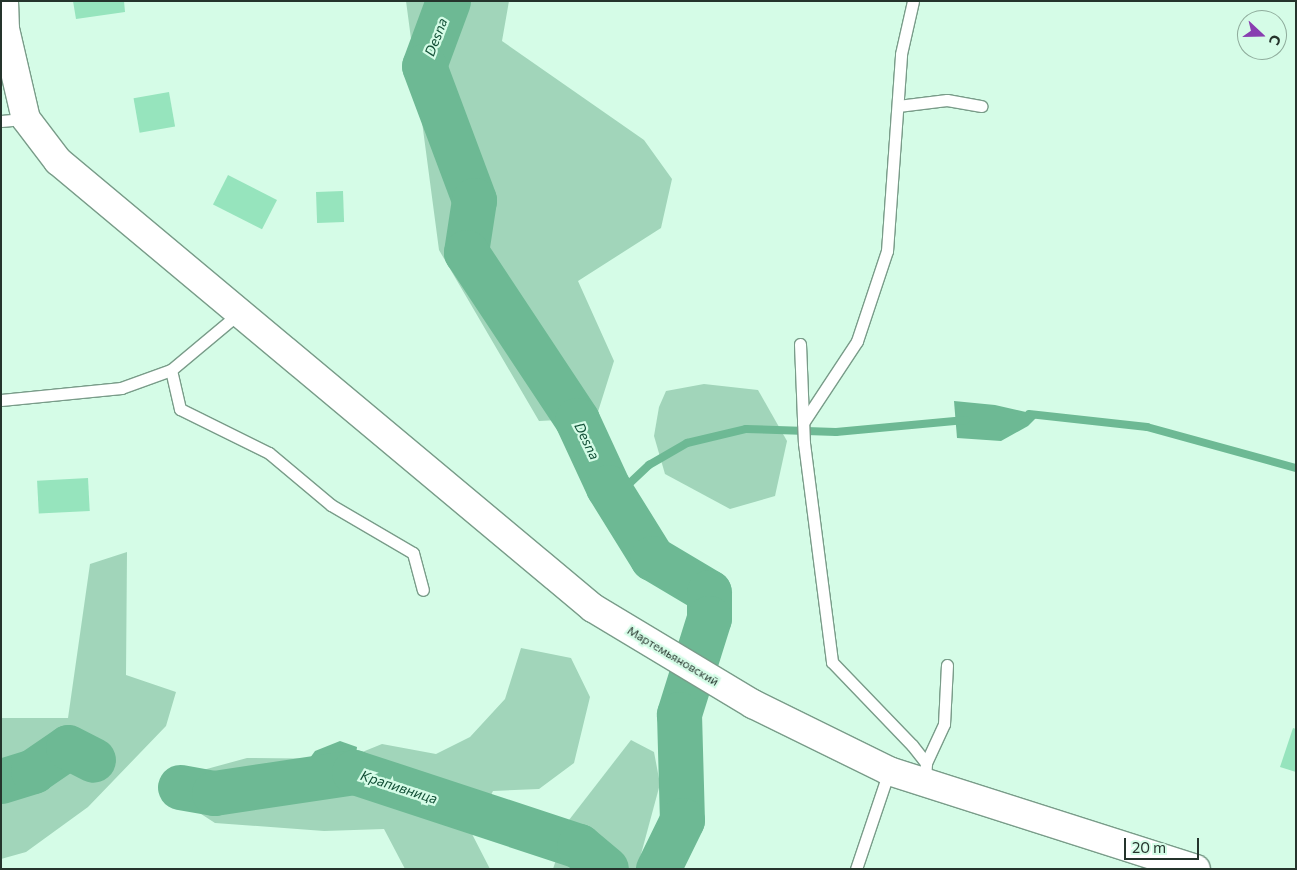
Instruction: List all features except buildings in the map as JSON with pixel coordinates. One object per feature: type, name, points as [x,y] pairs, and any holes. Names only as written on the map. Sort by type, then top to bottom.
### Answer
[{"type":"street","points":[[4,1],[14,120]]},
{"type":"street","name":"Мартемьяновский","points":[[14,120],[58,161],[238,314],[593,608],[753,704],[889,771],[925,773],[1196,869]]},
{"type":"lane","points":[[803,423],[857,341],[887,251],[901,54],[913,1]]},
{"type":"lane","points":[[898,106],[947,100],[981,106]]},
{"type":"lane","points":[[1,400],[121,388],[171,370],[238,314]]},
{"type":"lane","points":[[800,344],[804,443],[832,662],[925,773],[944,724],[947,665]]},
{"type":"lane","points":[[171,370],[180,409],[268,453],[331,505],[413,553],[423,590]]},
{"type":"lane","points":[[856,869],[889,771]]},
{"type":"shaded area","points":[[406,1],[509,1],[502,41],[644,140],[672,179],[661,228],[578,281],[614,361],[596,418],[539,421],[439,250]]},
{"type":"shaded area","points":[[704,384],[758,390],[787,441],[775,496],[730,509],[665,474],[654,436],[659,407],[666,391]]},
{"type":"shaded area","points":[[954,401],[995,405],[1039,415],[1028,426],[1001,441],[957,438]]},
{"type":"shaded area","points":[[127,552],[126,675],[176,692],[166,726],[88,807],[26,852],[1,859],[1,718],[68,718],[90,564]]},
{"type":"shaded area","points":[[521,648],[571,658],[590,697],[574,763],[539,789],[493,791],[472,834],[490,869],[405,869],[384,829],[324,831],[215,823],[178,799],[203,770],[247,758],[345,759],[382,744],[436,754],[470,737],[505,699]]},
{"type":"shaded area","points":[[631,740],[654,752],[660,784],[637,869],[553,869],[569,820]]},
{"type":"shaded area","points":[[340,741],[357,747],[354,772],[334,785],[316,785],[304,776],[305,765],[315,751]]},
{"type":"waterway","name":"Desna","points":[[448,1],[424,66],[474,200],[466,252],[577,420],[608,487],[652,558],[709,592],[709,618],[679,714],[682,820],[658,869]]},
{"type":"waterway","points":[[1029,414],[1147,427],[1296,468]]},
{"type":"waterway","points":[[615,497],[649,465],[687,443],[746,429],[836,432],[965,420]]},
{"type":"waterway","name":"Крапивница","points":[[1,781],[33,771],[68,747],[93,760]]},
{"type":"waterway","name":"Крапивница","points":[[180,787],[214,793],[354,772],[579,846],[606,869]]}]
